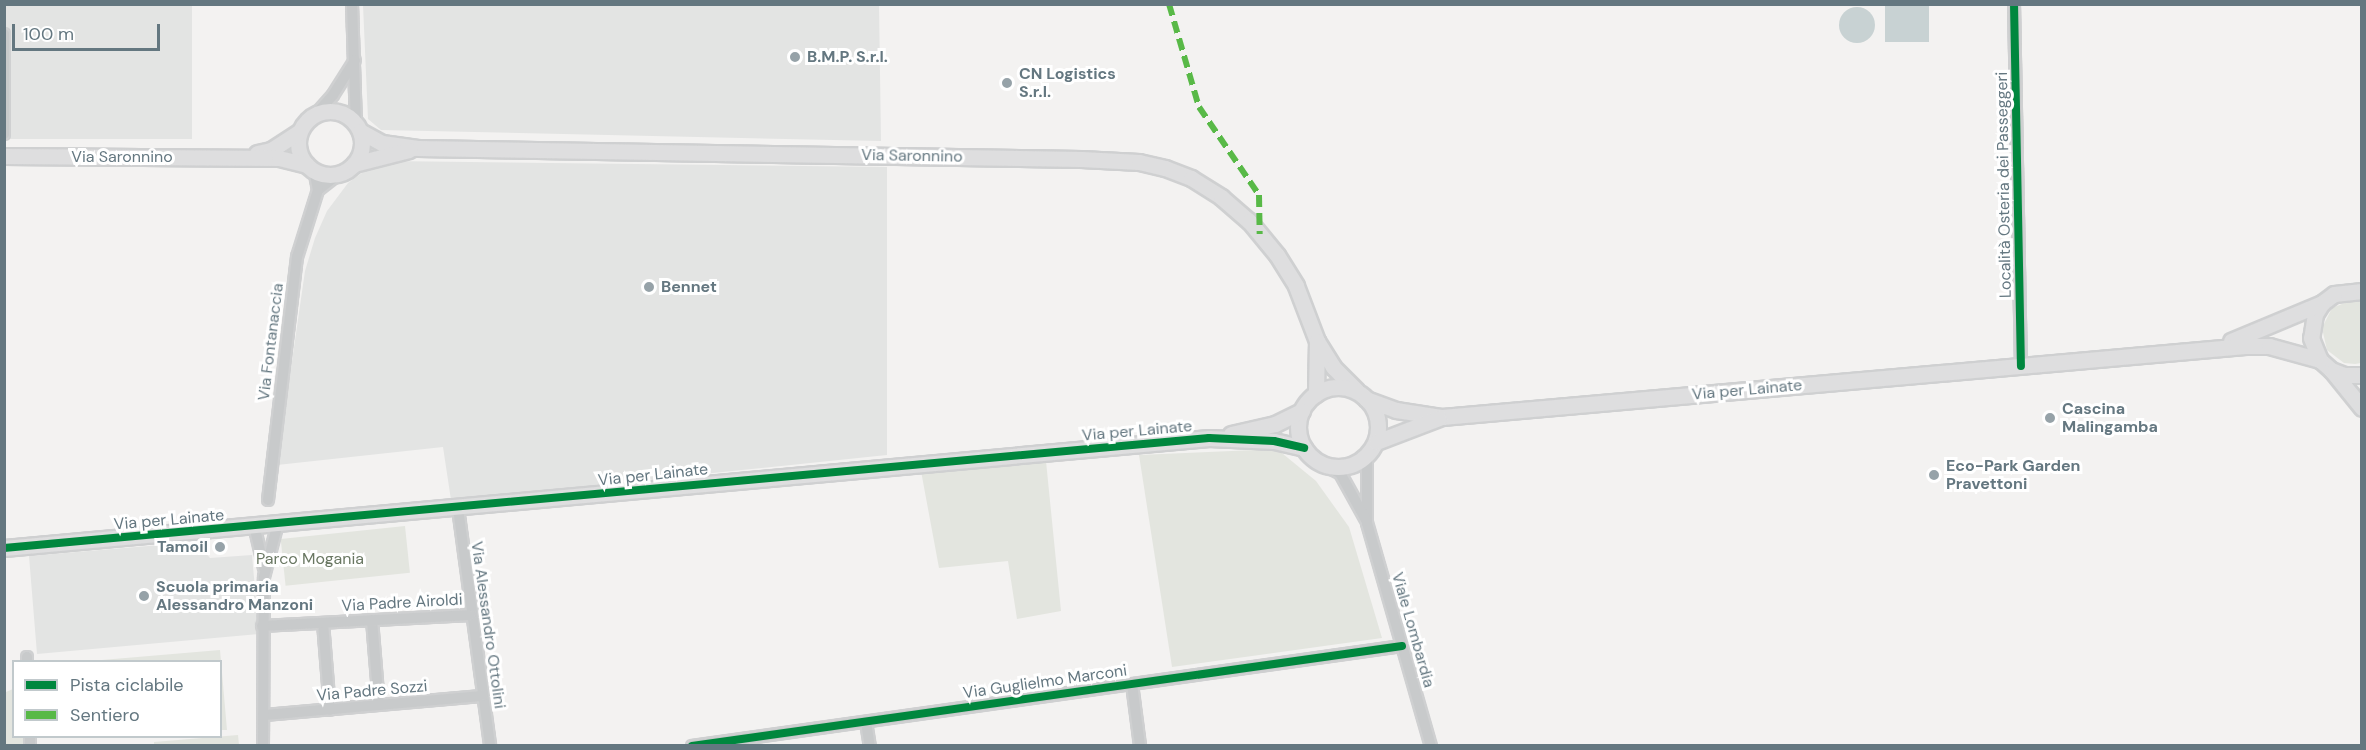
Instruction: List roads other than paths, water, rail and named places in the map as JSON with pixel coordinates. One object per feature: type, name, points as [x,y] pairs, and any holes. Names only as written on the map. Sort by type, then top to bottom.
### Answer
[{"type":"main road","points":[[341,113],[358,128],[360,148],[354,164],[340,173],[310,168],[300,155],[299,132],[316,114],[341,113]]},
{"type":"main road","name":"Via Saronnino","points":[[358,128],[382,143],[418,148],[1139,162],[1191,177],[1249,221],[1296,286],[1317,341],[1333,367],[1362,395]]},
{"type":"main road","name":"Via Saronnino","points":[[239,157],[271,150],[299,132]]},
{"type":"main road","name":"Via Saronnino","points":[[354,164],[418,148]]},
{"type":"main road","name":"Via Saronnino","points":[[4,156],[279,158],[310,168]]},
{"type":"main road","points":[[2206,349],[2256,333],[2322,303],[2334,294],[2361,291]]},
{"type":"main road","points":[[2322,303],[2311,325],[2314,350],[2361,408]]},
{"type":"main road","name":"Via Saronnino","points":[[1316,394],[1317,341]]},
{"type":"main road","points":[[2206,349],[2269,346],[2326,365],[2344,375],[2361,375]]},
{"type":"main road","name":"Via per Lainate","points":[[1362,395],[1396,410],[1442,417],[2206,349]]},
{"type":"main road","points":[[1337,387],[1362,395],[1378,419],[1376,442],[1367,456],[1345,467],[1320,463],[1304,448],[1299,430],[1302,411],[1316,394],[1337,387]]},
{"type":"main road","name":"Via per Lainate","points":[[4,548],[1209,438],[1275,424],[1302,411]]},
{"type":"main road","name":"Via per Lainate","points":[[1376,442],[1442,417]]},
{"type":"main road","name":"Via per Lainate","points":[[1209,438],[1274,441],[1304,448]]},
{"type":"street","points":[[352,4],[358,128]]},
{"type":"street","name":"Località Osteria dei Passeggeri","points":[[2014,4],[2021,366]]},
{"type":"street","points":[[4,34],[4,134]]},
{"type":"street","points":[[316,114],[333,95],[355,60]]},
{"type":"street","name":"Via Fontanaccia","points":[[268,501],[297,257],[318,190],[310,168]]},
{"type":"street","points":[[318,190],[340,173]]},
{"type":"street","name":"Viale Lombardia","points":[[1367,456],[1367,523]]},
{"type":"street","name":"Viale Lombardia","points":[[1320,463],[1340,473],[1367,523],[1431,746]]},
{"type":"street","name":"Via Alessandro Ottolini","points":[[458,508],[490,746]]},
{"type":"street","points":[[264,568],[278,523]]},
{"type":"street","points":[[254,525],[264,568],[263,746]]},
{"type":"street","name":"Via Padre Airoldi","points":[[262,626],[471,615]]},
{"type":"street","points":[[372,620],[379,705]]},
{"type":"street","points":[[323,623],[330,710]]},
{"type":"street","name":"Via Guglielmo Marconi","points":[[693,746],[1402,646]]},
{"type":"street","points":[[1132,684],[1140,746]]},
{"type":"street","name":"Via Padre Sozzi","points":[[264,715],[482,696]]},
{"type":"street","points":[[866,722],[870,746]]},
{"type":"place","name":"B.M.P. S.r.l.","points":[[795,57]]},
{"type":"place","name":"CN Logistics S.r.l.","points":[[1007,83]]},
{"type":"place","name":"Bennet","points":[[649,287]]},
{"type":"place","name":"Cascina Malingamba","points":[[2050,418]]},
{"type":"place","name":"Eco-Park Garden Pravettoni","points":[[1934,475]]},
{"type":"place","name":"Tamoil","points":[[220,547]]},
{"type":"place","name":"Scuola primaria Alessandro Manzoni","points":[[144,596]]},
{"type":"park label","name":"Parco Mogania","points":[[310,559]]}]
